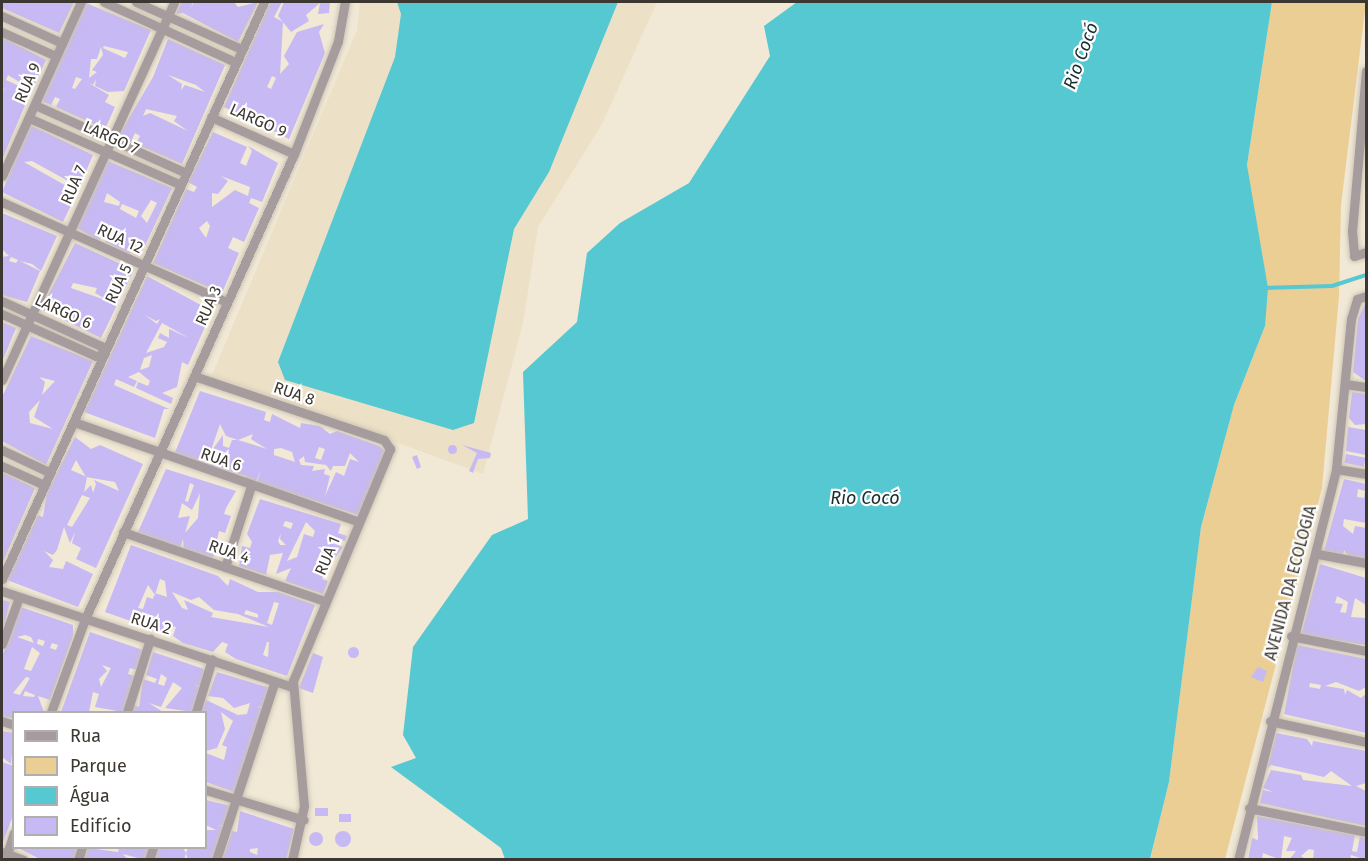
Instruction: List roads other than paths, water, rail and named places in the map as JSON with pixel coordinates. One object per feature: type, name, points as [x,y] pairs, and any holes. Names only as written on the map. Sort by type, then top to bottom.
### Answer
[{"type":"street","name":"RUA 9","points":[[2,176],[81,2]]},
{"type":"street","points":[[104,2],[235,62]]},
{"type":"street","points":[[136,2],[241,49]]},
{"type":"street","name":"RUA 7","points":[[2,380],[174,2]]},
{"type":"street","name":"RUA 5","points":[[2,579],[264,2]]},
{"type":"street","name":"RUA 3","points":[[51,711],[85,619],[294,153],[338,41],[345,2]]},
{"type":"street","points":[[2,16],[62,43]]},
{"type":"street","points":[[2,32],[56,56]]},
{"type":"street","points":[[1366,72],[1353,207],[1354,256],[1366,252]]},
{"type":"street","name":"LARGO 7","points":[[35,105],[186,173]]},
{"type":"street","name":"LARGO 9","points":[[211,117],[294,153]]},
{"type":"street","name":"LARGO 7","points":[[29,118],[181,185]]},
{"type":"street","name":"RUA 12","points":[[2,202],[227,302]]},
{"type":"street","name":"AVENIDA DA ECOLOGIA","points":[[1238,860],[1291,636],[1318,554],[1336,469],[1353,310],[1357,299],[1366,296]]},
{"type":"street","name":"LARGO 6","points":[[2,301],[101,346],[104,354],[96,356],[2,314]]},
{"type":"street","name":"RUA 8","points":[[194,376],[384,440]]},
{"type":"street","points":[[1345,384],[1366,387]]},
{"type":"street","name":"RUA 6","points":[[74,422],[159,454],[359,522]]},
{"type":"street","name":"RUA 1","points":[[292,687],[325,601],[359,522],[388,463],[390,449],[384,440]]},
{"type":"street","points":[[2,450],[50,472]]},
{"type":"street","points":[[2,466],[44,485]]},
{"type":"street","points":[[1336,469],[1366,474]]},
{"type":"street","points":[[225,567],[251,486]]},
{"type":"street","name":"RUA 4","points":[[123,532],[325,601]]},
{"type":"street","points":[[1318,554],[1366,563]]},
{"type":"street","name":"RUA 2","points":[[2,591],[292,687]]},
{"type":"street","points":[[2,644],[19,597]]},
{"type":"street","points":[[1291,636],[1366,651]]},
{"type":"street","points":[[127,711],[150,639]]},
{"type":"street","points":[[196,711],[212,659]]},
{"type":"street","points":[[216,860],[275,681]]},
{"type":"street","points":[[292,687],[303,820],[292,860]]},
{"type":"street","points":[[1270,721],[1366,742]]},
{"type":"street","points":[[207,790],[303,820]]},
{"type":"street","points":[[1249,808],[1366,832]]},
{"type":"street","points":[[12,837],[4,853],[24,860]]},
{"type":"water","points":[[397,2],[618,2],[549,172],[514,229],[474,423],[453,430],[285,380],[278,362],[395,57],[401,14]]},
{"type":"water","name":"Rio Cocó","points":[[797,2],[1272,2],[1247,165],[1268,288],[1265,326],[1234,405],[1201,527],[1169,782],[1150,859],[505,859],[501,848],[391,767],[416,758],[403,735],[413,647],[492,535],[528,519],[523,372],[577,322],[587,253],[620,223],[689,183],[770,56],[764,26]]},
{"type":"waterway","points":[[1264,288],[1332,286],[1366,275]]}]
